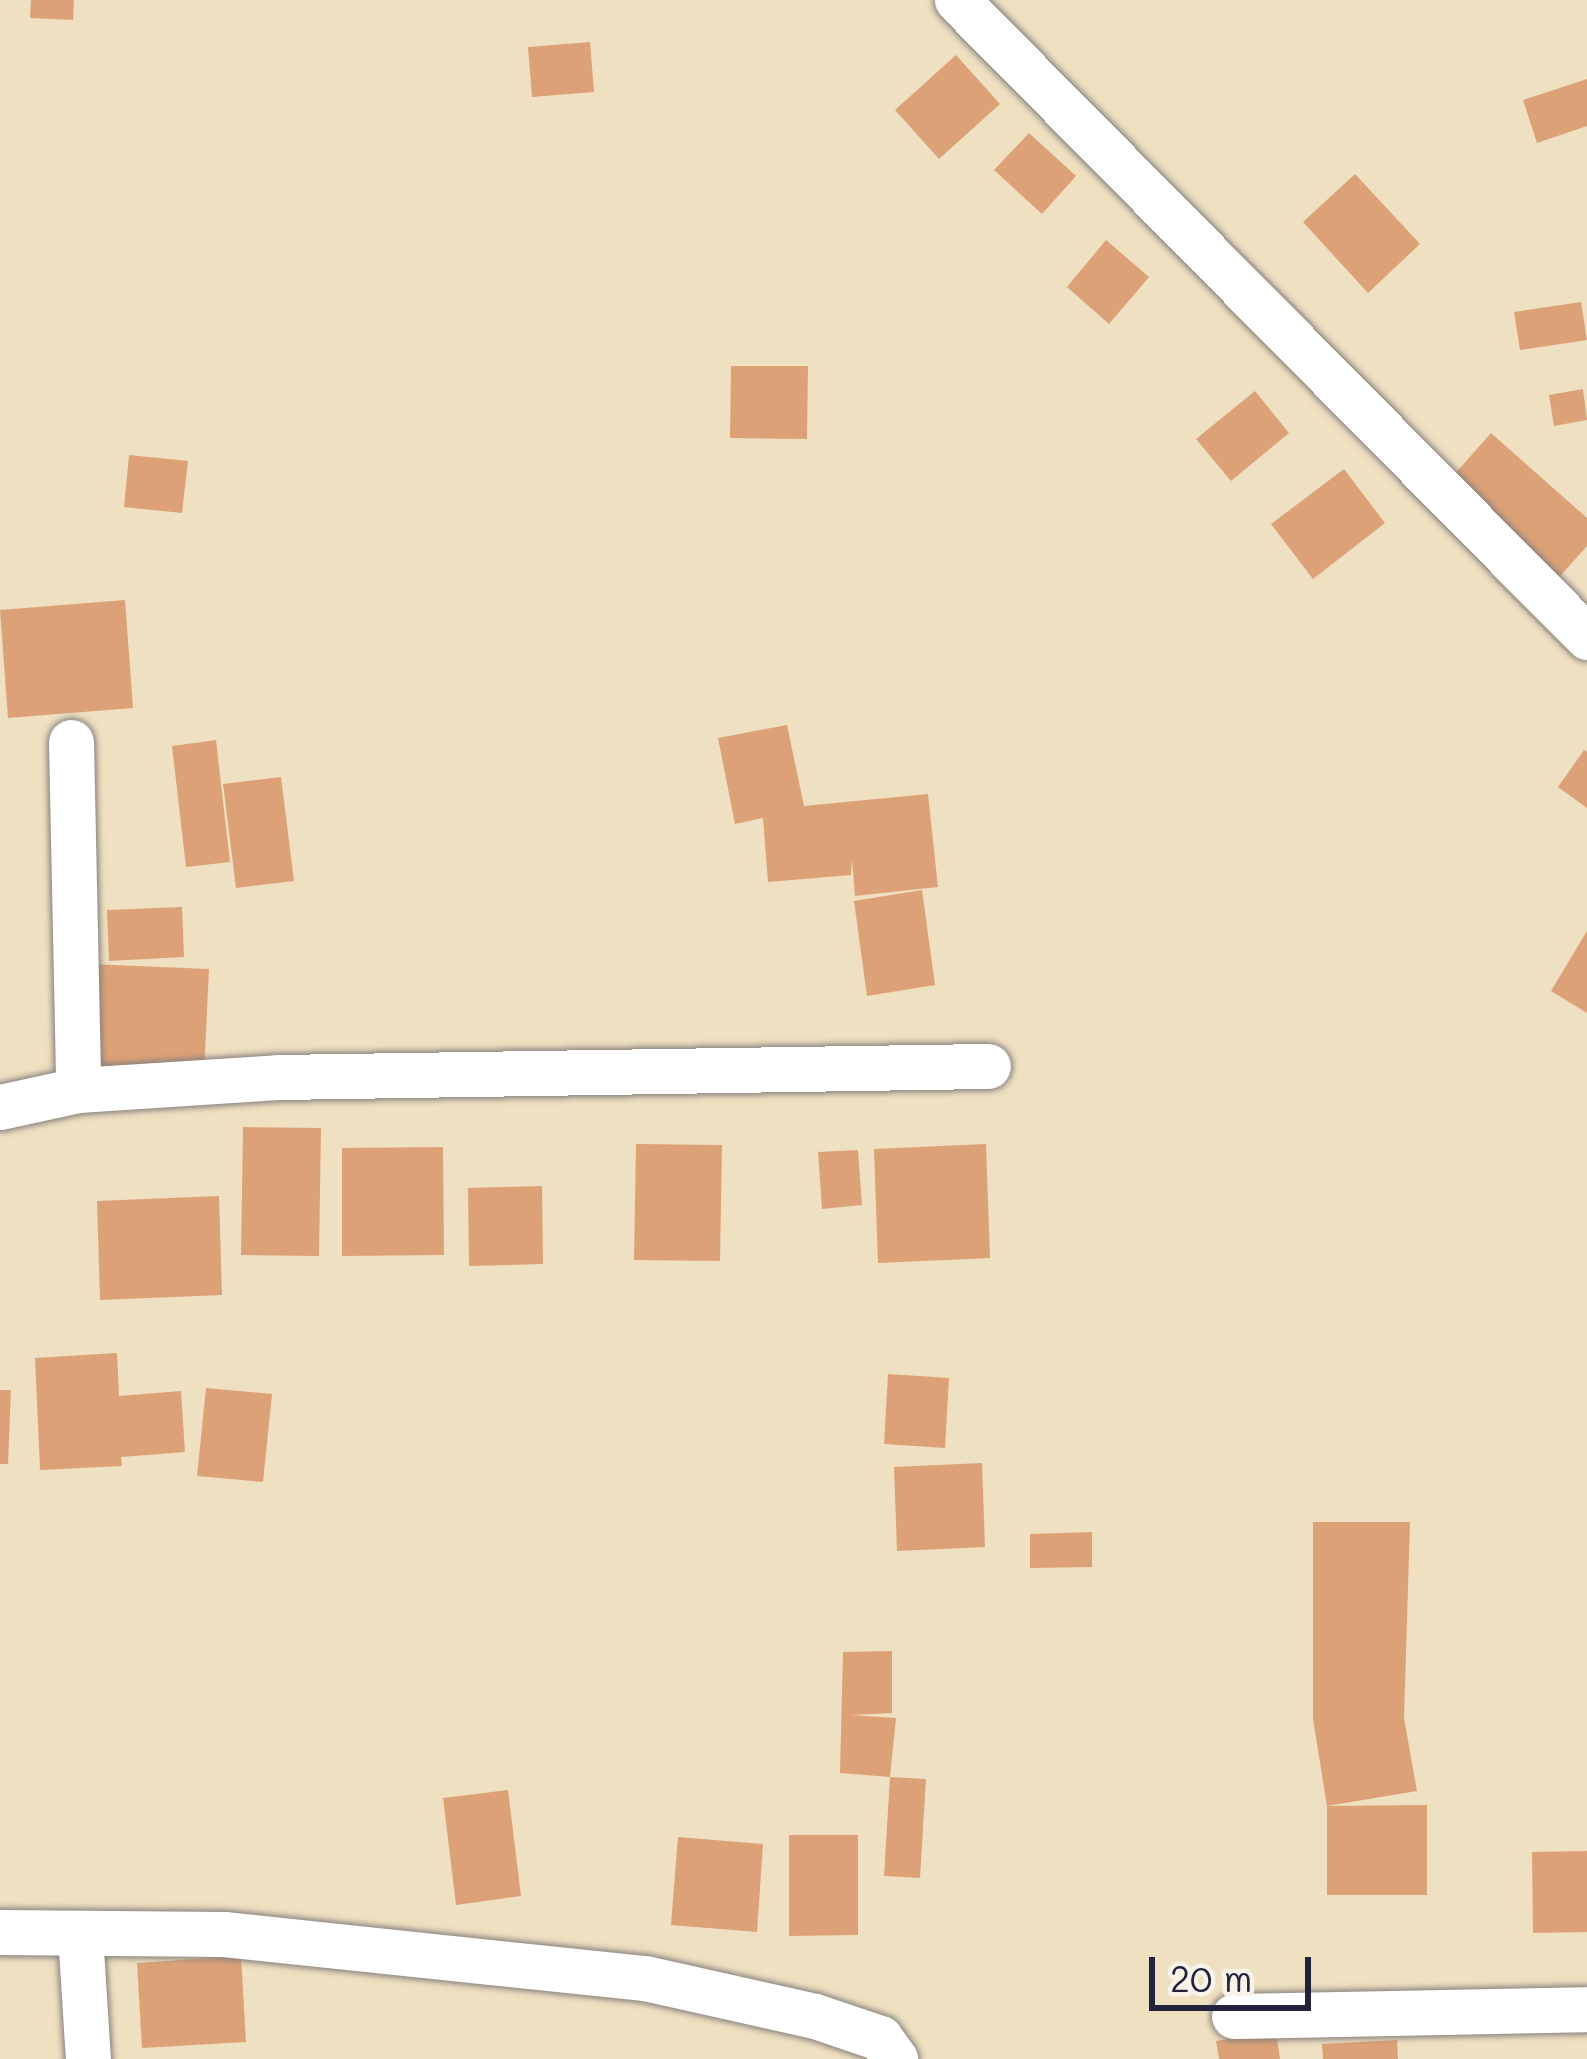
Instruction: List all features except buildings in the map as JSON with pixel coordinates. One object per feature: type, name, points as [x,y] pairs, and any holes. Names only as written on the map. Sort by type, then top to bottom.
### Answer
[{"type":"street","points":[[957,0],[1587,637]]},
{"type":"street","points":[[71,742],[78,1090]]},
{"type":"street","points":[[0,1107],[78,1090],[278,1077],[988,1066]]},
{"type":"street","points":[[0,1933],[224,1934],[645,1978],[815,2016],[880,2038],[895,2059]]},
{"type":"street","points":[[80,1933],[88,2059]]},
{"type":"street","points":[[1234,2016],[1587,2009]]}]
